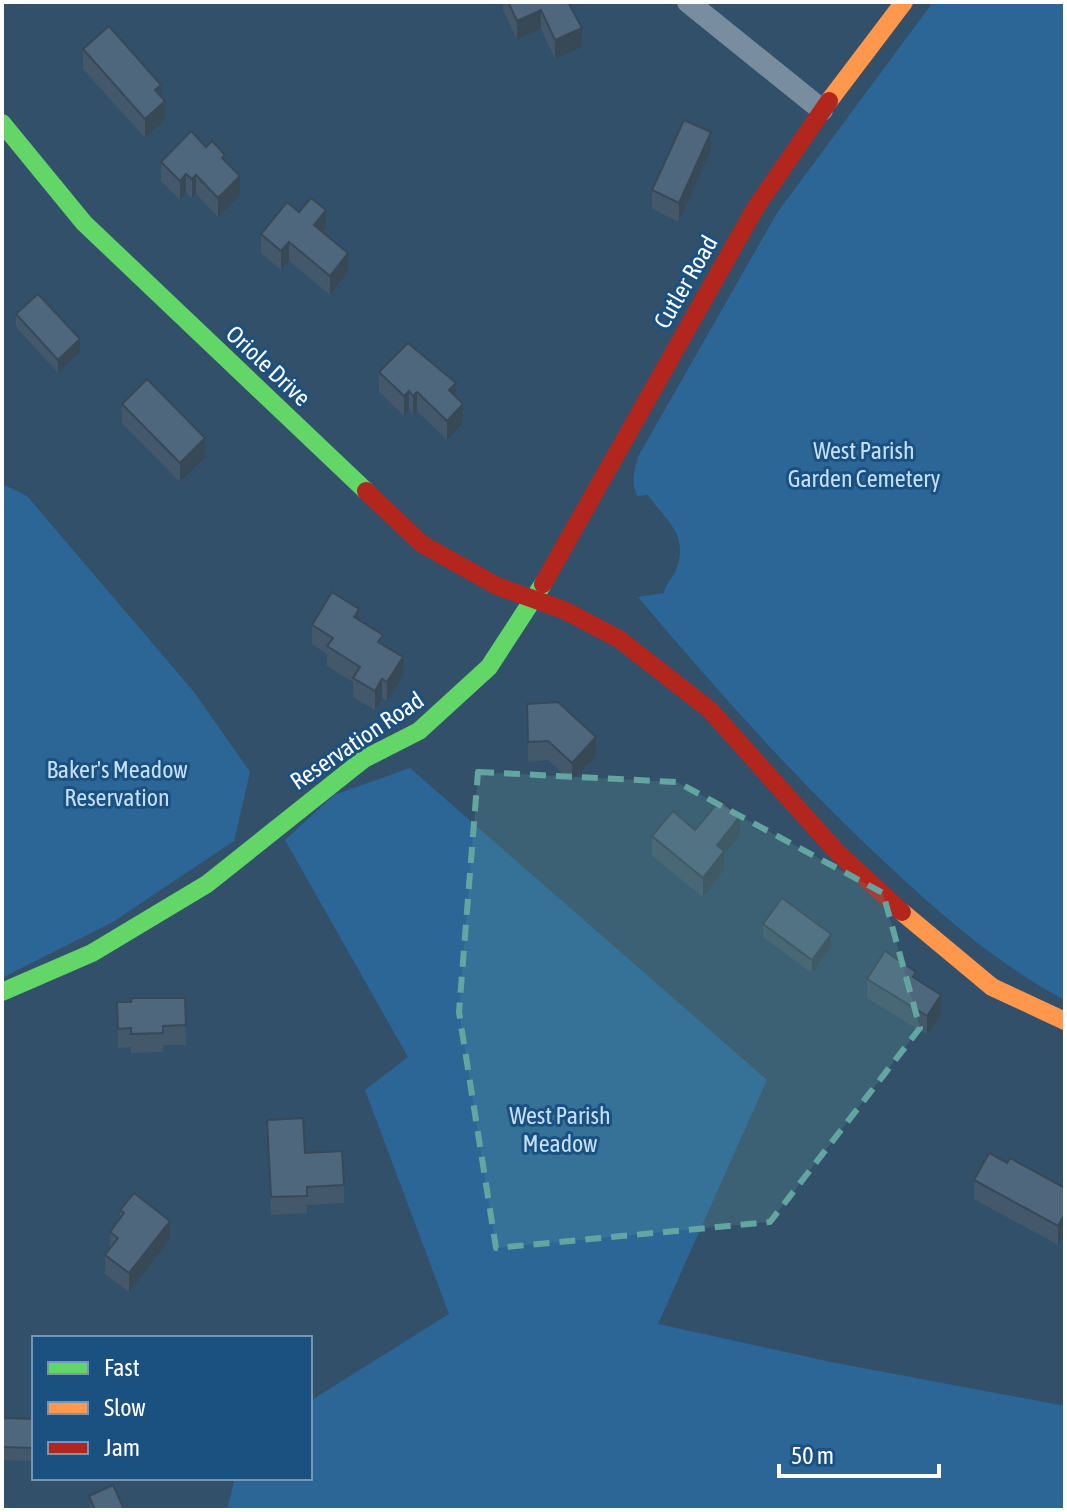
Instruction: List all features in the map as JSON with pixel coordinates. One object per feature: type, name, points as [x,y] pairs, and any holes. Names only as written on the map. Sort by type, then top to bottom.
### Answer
[{"type":"street","points":[[688,2],[822,110]]},
{"type":"street","name":"Cutler Road","points":[[534,601],[742,232],[822,110],[904,2]]},
{"type":"street","name":"Oriole Drive","points":[[2,123],[84,223],[422,544],[497,586],[534,601]]},
{"type":"street","points":[[534,601],[564,610],[619,639],[710,710],[836,851],[936,944],[992,987],[1065,1021]]},
{"type":"street","name":"Reservation Road","points":[[2,992],[92,953],[207,884],[364,759],[430,722],[489,667],[534,601]]},
{"type":"highlighted area","points":[[478,772],[677,782],[883,893],[920,1028],[770,1222],[496,1248],[459,1012]]},
{"type":"green space","name":"West Parish Garden Cemetery","points":[[933,2],[1065,2],[1065,1000],[1018,972],[974,940],[891,868],[760,737],[638,597],[664,593],[680,557],[674,528],[648,495],[637,496],[634,476],[639,455],[777,213]]},
{"type":"green space","name":"Baker's Meadow Reservation","points":[[2,484],[27,496],[194,692],[250,772],[234,841],[113,922],[2,978]]},
{"type":"green space","name":"West Parish Meadow","points":[[410,768],[767,1080],[658,1324],[831,1362],[1065,1406],[1065,1510],[227,1510],[234,1480],[312,1480],[312,1400],[449,1314],[365,1090],[408,1057],[285,840],[334,795]]},
{"type":"building","points":[[508,2],[568,2],[582,28],[555,40],[541,10],[517,21]]},
{"type":"building","points":[[109,26],[161,85],[155,90],[165,101],[145,119],[83,49]]},
{"type":"building","points":[[684,120],[711,132],[679,203],[652,190]]},
{"type":"building","points":[[191,131],[206,147],[212,141],[225,155],[222,158],[240,176],[218,198],[196,175],[192,179],[186,174],[180,181],[161,162]]},
{"type":"building","points":[[311,198],[326,210],[314,225],[348,253],[330,276],[289,242],[281,251],[261,234],[287,202],[299,212]]},
{"type":"building","points":[[38,294],[80,339],[58,360],[16,314]]},
{"type":"building","points":[[408,343],[456,383],[449,390],[463,404],[447,421],[417,392],[413,396],[409,391],[404,396],[379,372]]},
{"type":"building","points":[[147,379],[205,438],[180,463],[122,404]]},
{"type":"building","points":[[332,592],[359,609],[354,617],[383,635],[378,642],[403,657],[387,682],[382,679],[375,691],[353,678],[360,667],[327,646],[333,638],[312,625]]},
{"type":"building","points":[[558,702],[596,737],[572,763],[548,741],[528,742],[527,704]]},
{"type":"building","points":[[720,800],[740,816],[717,845],[724,851],[703,878],[652,836],[673,811],[695,830]]},
{"type":"building","points":[[782,898],[831,934],[812,960],[763,924]]},
{"type":"building","points":[[885,951],[916,972],[913,977],[941,995],[927,1016],[867,979]]},
{"type":"building","points":[[132,998],[185,998],[186,1025],[163,1026],[163,1033],[131,1034],[131,1028],[118,1029],[117,1002],[131,1002]]},
{"type":"building","points":[[303,1118],[305,1153],[342,1151],[344,1185],[307,1187],[307,1196],[271,1197],[267,1120]]},
{"type":"building","points":[[989,1153],[1007,1163],[1010,1158],[1065,1188],[1065,1214],[1058,1226],[974,1180]]},
{"type":"building","points":[[134,1193],[170,1221],[129,1273],[105,1255],[118,1238],[110,1232],[124,1213],[120,1210]]},
{"type":"building","points":[[2,1418],[32,1419],[32,1448],[2,1447]]},
{"type":"building","points":[[113,1485],[124,1509],[95,1510],[89,1496]]},
{"type":"traffic: fast","points":[[2,123],[84,223],[366,491]]},
{"type":"traffic: fast","points":[[2,992],[92,953],[207,884],[364,759],[419,731],[489,667],[543,584]]},
{"type":"traffic: slow","points":[[829,101],[904,2]]},
{"type":"traffic: slow","points":[[902,912],[992,987],[1065,1021]]},
{"type":"traffic: jam","points":[[543,584],[756,207],[829,101]]},
{"type":"traffic: jam","points":[[366,491],[422,544],[497,586],[564,610],[619,639],[710,710],[836,851],[902,912]]}]
